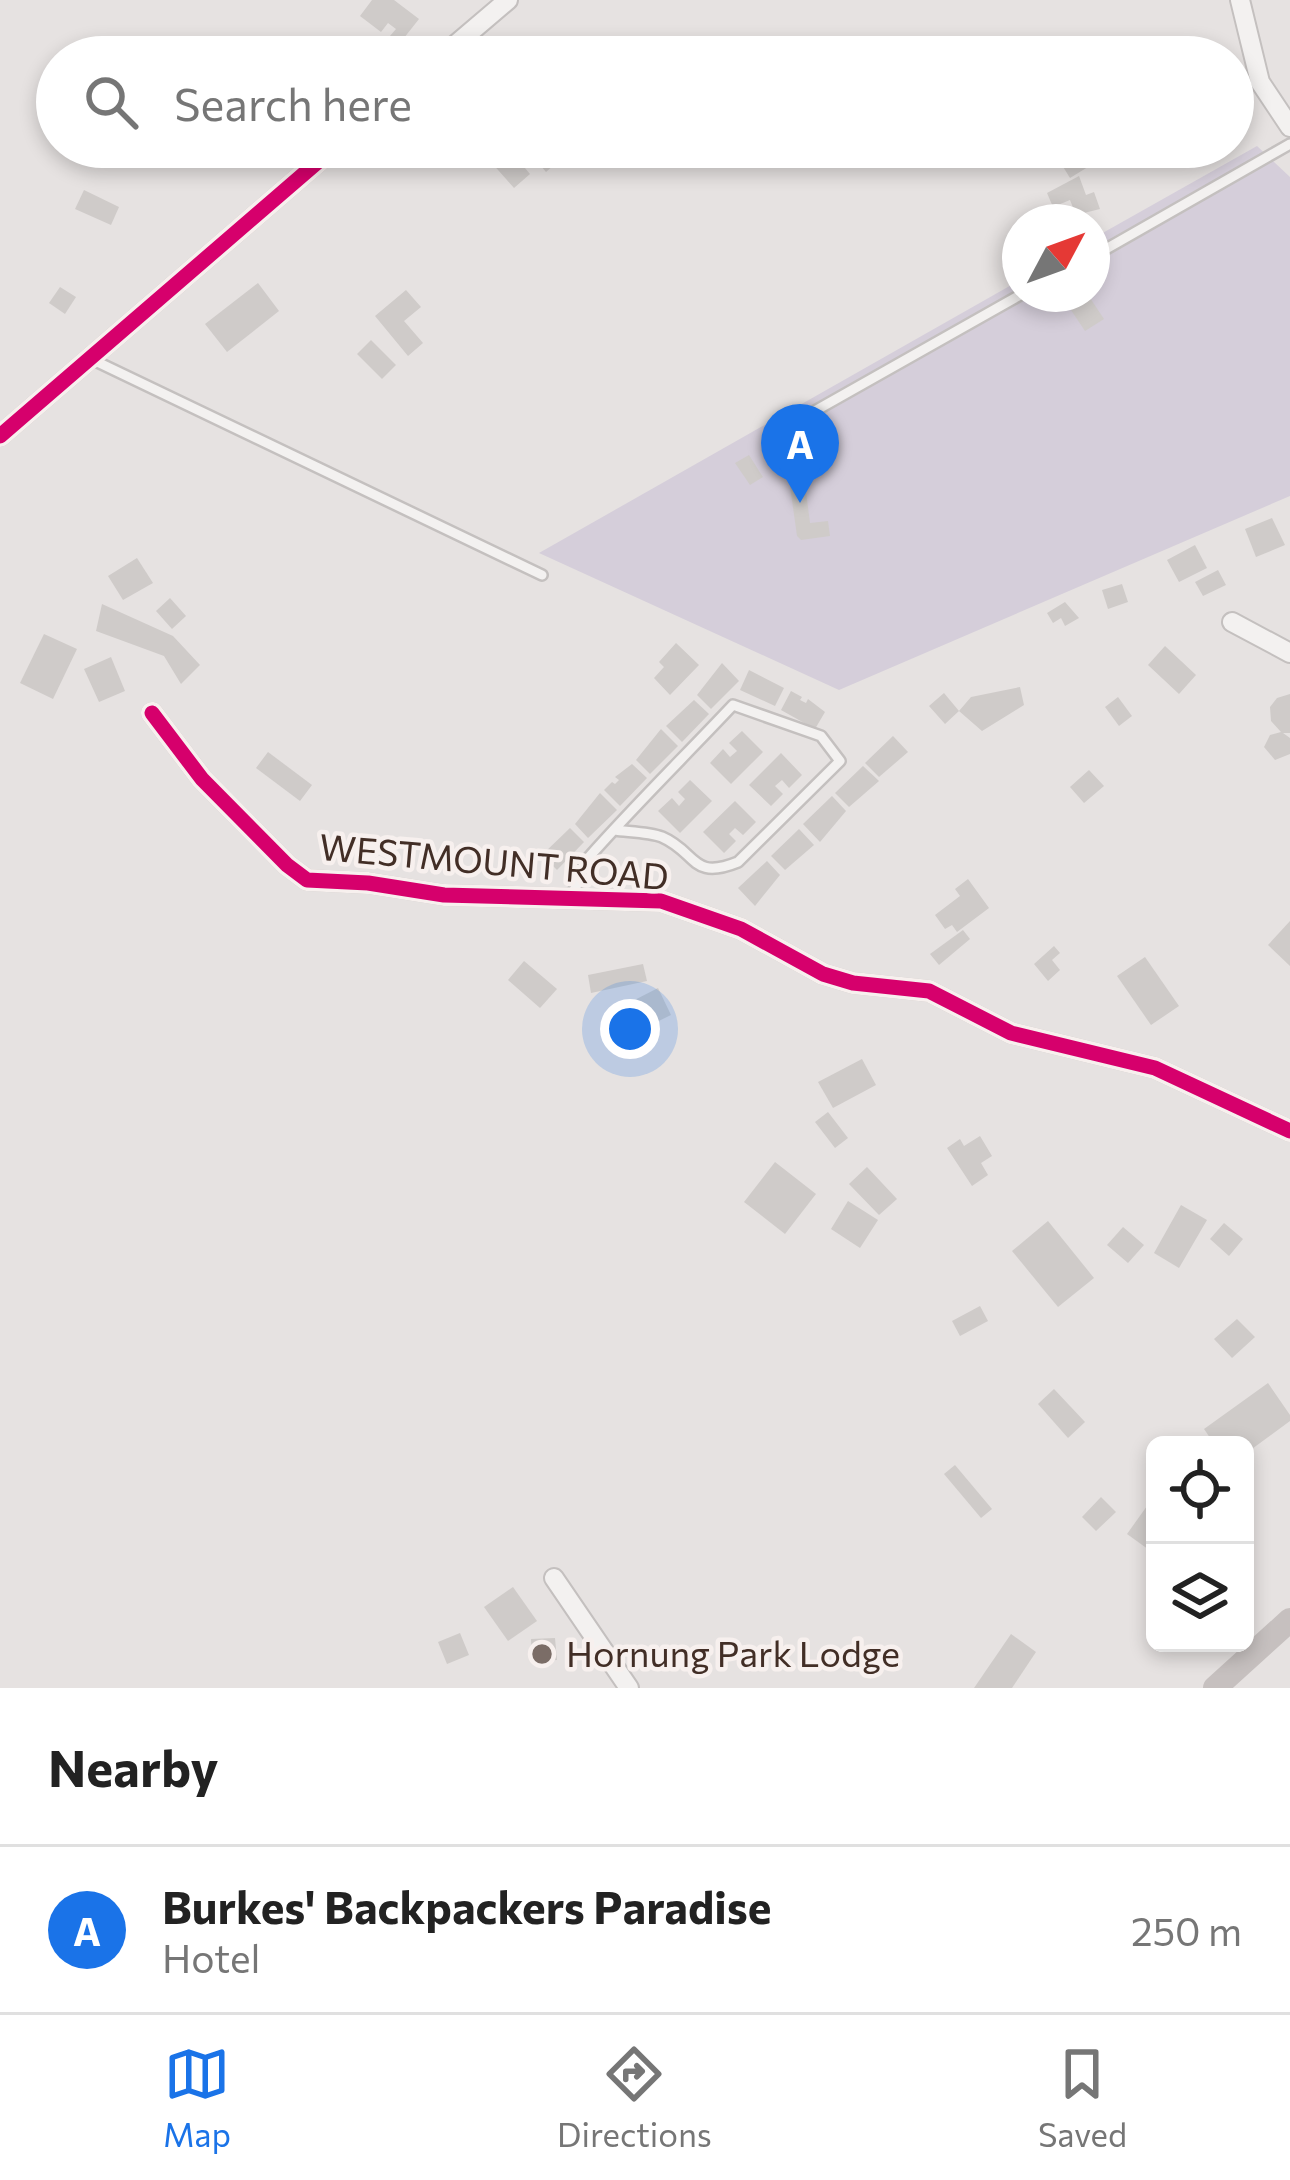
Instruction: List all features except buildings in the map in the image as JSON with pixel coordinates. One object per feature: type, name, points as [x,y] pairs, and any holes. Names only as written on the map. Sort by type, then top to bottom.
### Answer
[{"type":"main road","points":[[1215,1688],[1290,1620]]},
{"type":"street","points":[[466,36],[508,0]]},
{"type":"street","points":[[1240,0],[1249,36]]},
{"type":"street","points":[[1254,57],[1260,82],[1290,127]]},
{"type":"street","points":[[0,436],[311,168]]},
{"type":"street","points":[[1232,622],[1290,653]]},
{"type":"street","name":"WESTMOUNT ROAD","points":[[152,712],[202,779],[287,866],[307,880],[368,883],[443,896],[565,901],[637,898],[683,907],[740,929],[823,974],[853,983],[929,991],[1011,1033],[1155,1068],[1290,1130]]},
{"type":"street","points":[[554,1578],[629,1688]]},
{"type":"lane","points":[[1254,165],[1290,144]]},
{"type":"lane","points":[[1110,247],[1248,168]]},
{"type":"lane","points":[[790,425],[1002,305]]},
{"type":"lane","points":[[89,358],[542,574]]},
{"type":"lane","points":[[565,901],[580,885],[583,863],[614,830],[733,705],[821,736],[840,761],[737,862],[720,869],[702,868],[662,837],[614,830]]},
{"type":"shaded area","points":[[1257,146],[1290,177],[1290,496],[839,690],[539,553],[1002,290],[1002,312],[1110,312],[1110,229],[1218,168],[1254,168]]},
{"type":"cycle path","points":[[0,436],[311,168]]},
{"type":"cycle path","points":[[152,713],[202,779],[307,880],[368,883],[444,895],[661,901],[741,929],[823,974],[853,983],[929,991],[1011,1033],[1155,1068],[1290,1131]]},
{"type":"place","name":"Burkes' Backpackers Paradise","points":[[800,503]]},
{"type":"place","name":"Hornung Park Lodge","points":[[542,1654]]}]
